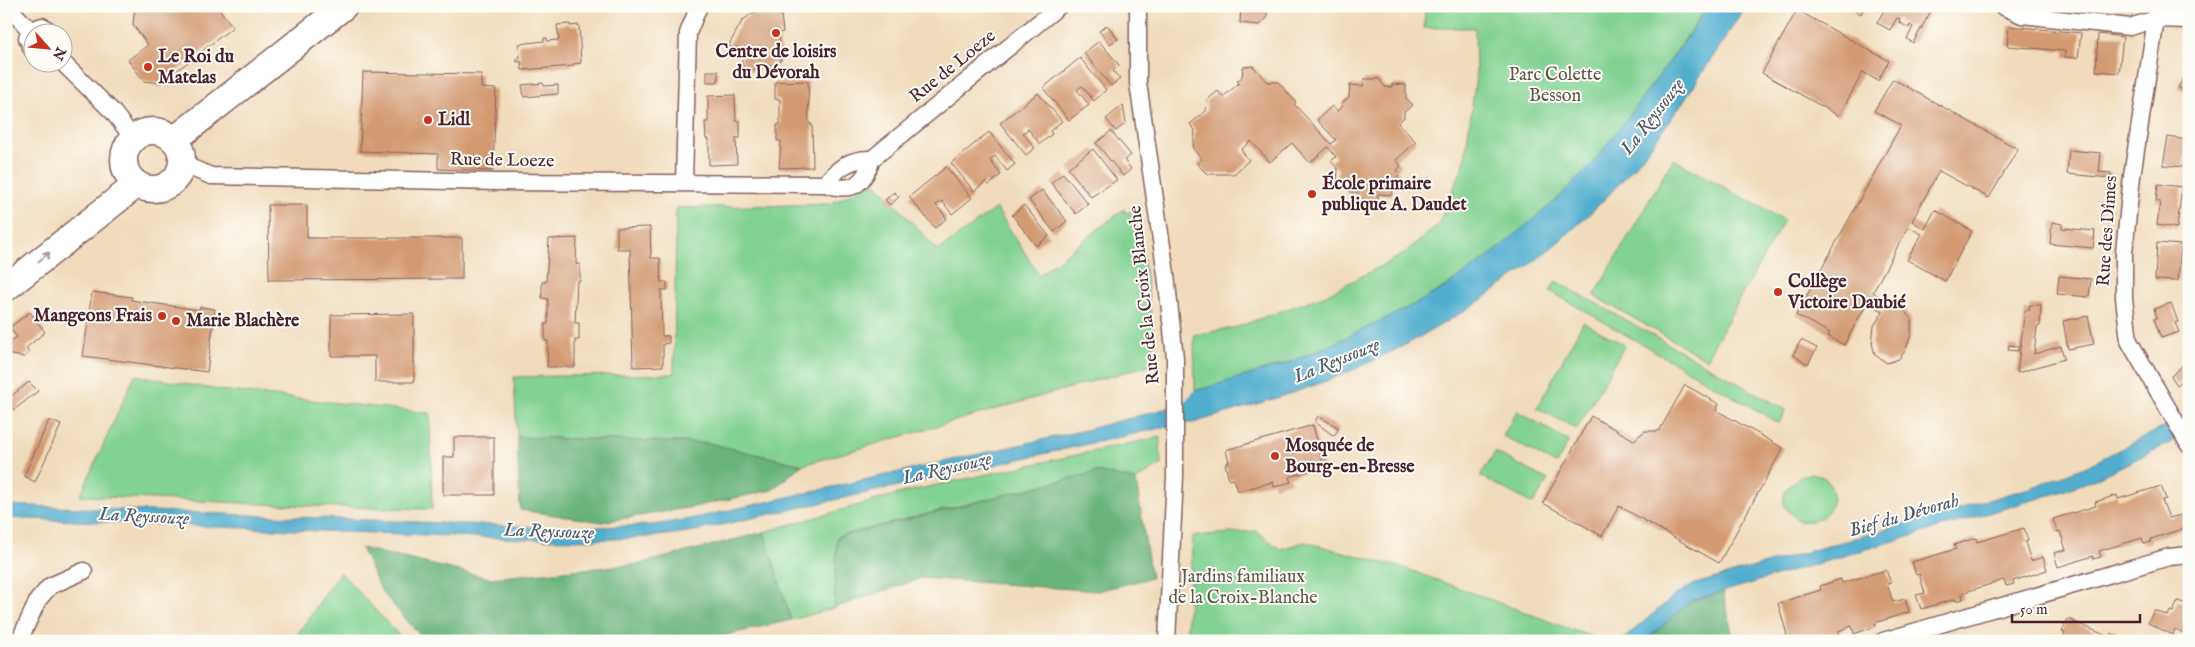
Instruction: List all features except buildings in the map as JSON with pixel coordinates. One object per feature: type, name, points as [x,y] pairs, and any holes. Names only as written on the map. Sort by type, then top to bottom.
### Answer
[{"type":"main road","points":[[174,140],[344,6]]},
{"type":"main road","points":[[149,131],[158,131],[174,140],[179,147],[182,164],[179,174],[173,182],[155,190],[145,189],[130,177],[124,153],[132,138],[149,131]]},
{"type":"main road","points":[[6,266],[130,177]]},
{"type":"main road","points":[[6,288],[130,177]]},
{"type":"street","points":[[7,6],[22,22]]},
{"type":"street","points":[[684,182],[688,33],[699,6]]},
{"type":"street","name":"Rue de Loeze","points":[[182,164],[211,176],[498,182],[824,184],[838,188],[849,188],[858,183],[867,174],[872,159],[1059,6]]},
{"type":"street","name":"Rue de la Croix Blanche","points":[[1138,6],[1138,83],[1166,274],[1175,358],[1175,476],[1167,641]]},
{"type":"street","points":[[2002,6],[2022,15],[2130,26],[2157,13],[2189,20]]},
{"type":"street","name":"Rue des Dîmes","points":[[2157,13],[2132,176],[2124,252],[2124,298],[2129,341],[2188,444]]},
{"type":"street","points":[[72,72],[112,112],[132,138]]},
{"type":"street","points":[[824,184],[851,161],[872,159]]},
{"type":"street","points":[[1883,641],[2169,557],[2189,555]]},
{"type":"street","points":[[19,641],[38,600],[50,586],[84,571]]},
{"type":"street","points":[[1912,632],[1932,641]]},
{"type":"green space","name":"Parc Colette Besson","points":[[1425,6],[1707,6],[1617,134],[1583,174],[1519,234],[1484,261],[1409,308],[1330,347],[1277,367],[1195,391],[1194,335],[1237,327],[1326,295],[1402,255],[1438,225],[1464,164],[1476,77],[1475,28],[1424,28]]},
{"type":"green space","points":[[1673,159],[1784,220],[1706,359],[1594,296]]},
{"type":"green space","points":[[875,182],[938,251],[996,208],[1039,275],[1124,209],[1125,213],[1136,210],[1149,297],[1156,363],[802,465],[708,443],[517,437],[514,377],[674,374],[676,208],[830,204]]},
{"type":"green space","points":[[1556,281],[1786,410],[1779,423],[1550,291]]},
{"type":"green space","points":[[1583,322],[1625,345],[1577,429],[1537,408]]},
{"type":"green space","points":[[135,375],[219,390],[430,413],[432,509],[300,506],[80,496]]},
{"type":"green space","points":[[1517,411],[1569,441],[1556,464],[1503,436]]},
{"type":"green space","points":[[517,437],[708,443],[802,465],[772,490],[693,507],[602,522],[520,510]]},
{"type":"green space","points":[[1160,437],[1161,465],[1136,480],[1096,472],[838,536],[834,608],[791,620],[764,532],[905,492]]},
{"type":"green space","points":[[1495,452],[1548,480],[1533,504],[1480,476]]},
{"type":"green space","points":[[1096,472],[1136,480],[1151,578],[1097,591],[921,578],[834,608],[837,537]]},
{"type":"green space","points":[[1811,473],[1822,476],[1828,482],[1832,488],[1832,501],[1827,513],[1821,517],[1811,521],[1799,521],[1787,510],[1784,504],[1784,497],[1789,486]]},
{"type":"green space","name":"Jardins familiaux de la Croix-Blanche","points":[[1256,531],[1280,549],[1305,542],[1407,569],[1603,641],[1186,641],[1193,536]]},
{"type":"green space","points":[[764,532],[791,620],[701,641],[425,641],[382,592],[361,548],[489,578],[639,564]]},
{"type":"green space","points":[[340,572],[404,641],[293,641]]},
{"type":"green space","points":[[1723,592],[1734,641],[1645,641],[1691,601]]},
{"type":"water","name":"La Reyssouze","points":[[1707,6],[1746,6],[1686,98],[1654,142],[1619,184],[1590,214],[1525,269],[1490,294],[1416,339],[1341,375],[1267,401],[1193,423],[1183,423],[694,531],[661,536],[560,540],[6,518],[6,505],[565,528],[654,525],[695,518],[1081,431],[1183,404],[1195,391],[1288,363],[1337,342],[1417,303],[1447,286],[1487,258],[1555,201],[1593,163],[1679,49]]},
{"type":"water","points":[[2170,421],[2180,438],[2093,480],[2060,492],[1691,601],[1645,641],[1621,641],[1675,595],[1695,584],[2033,487],[2087,466],[2164,427]]},
{"type":"place","name":"Centre de loisirs du Dévorah","points":[[776,33]]},
{"type":"place","name":"Le Roi du Matelas","points":[[148,67]]},
{"type":"place","name":"Lidl","points":[[428,120]]},
{"type":"place","name":"École primaire publique A. Daudet","points":[[1312,194]]},
{"type":"place","name":"Collège Victoire Daubié","points":[[1778,292]]},
{"type":"place","name":"Mangeons Frais","points":[[162,316]]},
{"type":"place","name":"Marie Blachère","points":[[176,321]]},
{"type":"place","name":"Mosquée de Bourg-en-Bresse","points":[[1275,456]]},
{"type":"water label","name":"Bief du Dévorah","points":[[1904,516]]}]
